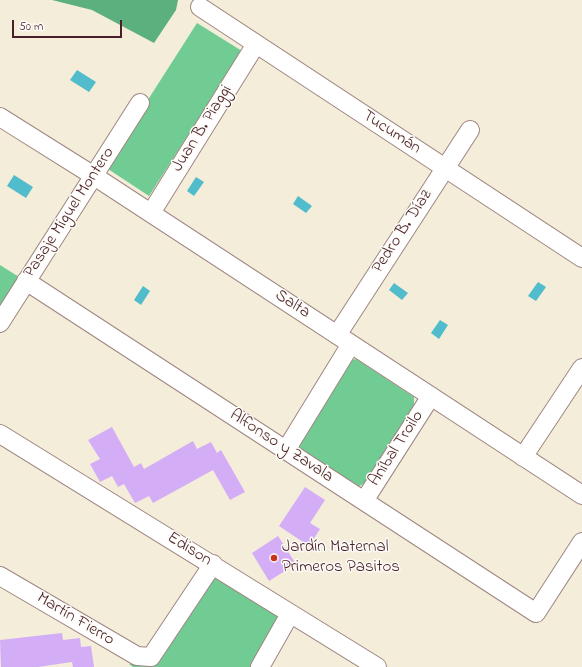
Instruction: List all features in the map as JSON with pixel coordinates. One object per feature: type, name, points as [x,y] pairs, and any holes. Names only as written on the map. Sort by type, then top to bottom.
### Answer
[{"type":"street","name":"Tucumán","points":[[200,8],[582,258]]},
{"type":"street","name":"Juan B. Piaggi","points":[[151,213],[256,44]]},
{"type":"street","name":"Pasaje Miguel Montero","points":[[0,323],[140,103]]},
{"type":"street","name":"Salta","points":[[0,117],[151,213],[582,495]]},
{"type":"street","name":"Pedro B. Díaz","points":[[286,450],[344,339],[445,168],[470,130]]},
{"type":"street","name":"Alfonso y Zavala","points":[[26,281],[536,613],[582,542]]},
{"type":"street","points":[[523,457],[582,368]]},
{"type":"street","name":"Aníbal Troilo","points":[[364,501],[431,396]]},
{"type":"street","name":"Edison","points":[[0,434],[213,564],[290,614],[377,667]]},
{"type":"street","name":"Martín Fierro","points":[[0,576],[137,656],[151,657],[213,564]]},
{"type":"street","points":[[260,667],[290,614]]},
{"type":"green space","points":[[52,0],[178,0],[176,10],[154,43],[92,10]]},
{"type":"green space","points":[[197,23],[242,51],[149,196],[105,167]]},
{"type":"green space","points":[[0,265],[19,277],[0,307]]},
{"type":"green space","points":[[356,359],[414,397],[414,406],[365,483],[356,488],[299,453],[295,440],[346,361]]},
{"type":"green space","points":[[219,576],[276,612],[279,622],[253,667],[133,667],[129,664],[156,663],[211,578]]},
{"type":"water","points":[[77,70],[96,82],[89,92],[70,80]]},
{"type":"water","points":[[14,175],[33,187],[26,198],[7,186]]},
{"type":"water","points":[[196,177],[204,182],[194,196],[187,191]]},
{"type":"water","points":[[298,196],[312,206],[306,213],[293,204]]},
{"type":"water","points":[[538,282],[546,287],[536,301],[528,296]]},
{"type":"water","points":[[394,283],[408,293],[402,300],[389,290]]},
{"type":"water","points":[[143,286],[150,291],[141,305],[134,300]]},
{"type":"water","points":[[440,320],[448,325],[439,339],[431,333]]},
{"type":"building","points":[[112,427],[134,467],[141,463],[144,469],[193,441],[197,449],[211,442],[217,453],[221,450],[245,492],[230,500],[213,470],[153,503],[149,496],[135,503],[124,484],[118,487],[112,476],[100,482],[90,464],[100,459],[88,440]]},
{"type":"building","points":[[305,487],[325,500],[310,523],[320,529],[309,546],[279,526]]},
{"type":"building","name":"Jardín Maternal Primeros Pasitos","points":[[278,536],[296,564],[269,581],[252,553]]},
{"type":"building","points":[[62,633],[63,640],[80,638],[81,647],[91,646],[94,667],[73,667],[72,662],[38,667],[1,667],[0,640]]},
{"type":"place","name":"Jardín Maternal Primeros Pasitos","points":[[274,558]]}]
